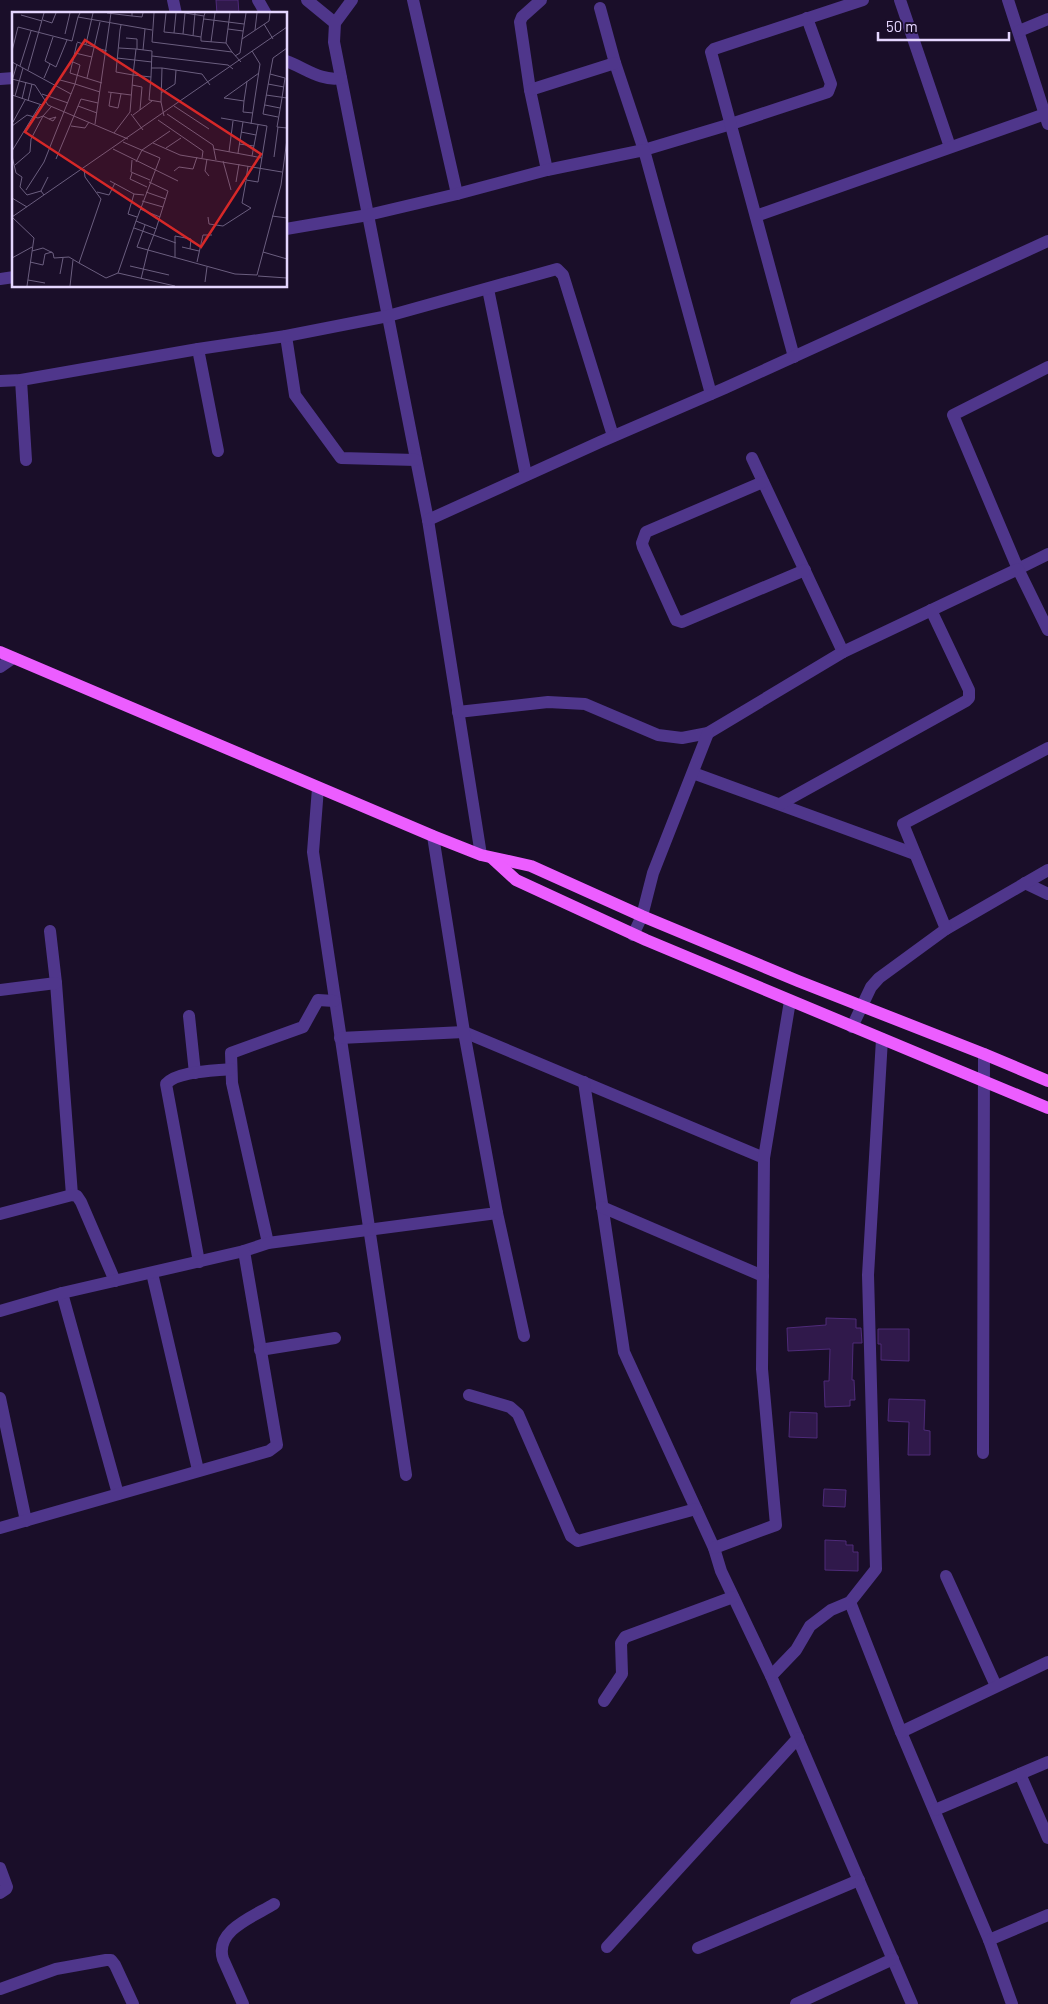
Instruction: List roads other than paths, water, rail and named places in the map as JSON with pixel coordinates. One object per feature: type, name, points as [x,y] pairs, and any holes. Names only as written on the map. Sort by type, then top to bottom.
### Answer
[{"type":"main road","points":[[0,652],[433,836],[486,857],[531,866],[642,916],[1048,1081]]},
{"type":"main road","points":[[486,857],[516,880],[633,935],[1048,1108]]},
{"type":"street","points":[[258,0],[265,12]]},
{"type":"street","points":[[307,0],[335,23]]},
{"type":"street","points":[[352,0],[335,23],[334,42],[428,520],[458,712],[486,857]]},
{"type":"street","points":[[413,0],[457,194]]},
{"type":"street","points":[[541,0],[522,17],[520,22],[530,90],[547,170]]},
{"type":"street","points":[[794,357],[711,54],[712,50],[863,0]]},
{"type":"street","points":[[900,0],[950,147]]},
{"type":"street","points":[[756,216],[950,147],[1047,117],[1008,0]]},
{"type":"street","points":[[600,8],[644,150],[711,394]]},
{"type":"street","points":[[288,229],[368,215],[547,170],[644,150],[826,93],[831,88],[807,18]]},
{"type":"street","points":[[1019,31],[1048,19]]},
{"type":"street","points":[[288,59],[326,78],[332,80],[341,78]]},
{"type":"street","points":[[530,90],[616,63]]},
{"type":"street","points":[[428,520],[1048,242]]},
{"type":"street","points":[[0,382],[286,336],[388,316],[552,270],[560,271],[563,275],[613,436]]},
{"type":"street","points":[[488,289],[526,475]]},
{"type":"street","points":[[286,336],[295,395],[341,458],[416,460]]},
{"type":"street","points":[[198,349],[218,451]]},
{"type":"street","points":[[1048,366],[953,415],[1018,569],[1048,630]]},
{"type":"street","points":[[21,380],[26,460]]},
{"type":"street","points":[[752,458],[843,652]]},
{"type":"street","points":[[763,482],[646,532],[642,543],[643,547],[676,620],[682,622],[805,570]]},
{"type":"street","points":[[458,712],[548,702],[585,704],[658,735],[682,738],[708,733],[843,652],[1048,554]]},
{"type":"street","points":[[780,804],[969,698],[968,690],[931,610]]},
{"type":"street","points":[[0,667],[13,658]]},
{"type":"street","points":[[633,935],[642,916],[653,873],[708,733]]},
{"type":"street","points":[[946,929],[903,824],[1048,748]]},
{"type":"street","points":[[693,773],[915,854]]},
{"type":"street","points":[[318,788],[313,852],[406,1476]]},
{"type":"street","points":[[433,836],[464,1032],[497,1213],[524,1336]]},
{"type":"street","points":[[852,1027],[871,987],[879,978],[946,929],[1048,870]]},
{"type":"street","points":[[1025,883],[1048,894]]},
{"type":"street","points":[[50,931],[56,984],[72,1195]]},
{"type":"street","points":[[0,990],[56,984]]},
{"type":"street","points":[[268,1243],[232,1083],[231,1053],[303,1027],[318,1000],[334,1001]]},
{"type":"street","points":[[714,1548],[776,1525],[762,1370],[764,1158],[790,1001]]},
{"type":"street","points":[[189,1016],[195,1073]]},
{"type":"street","points":[[340,1038],[464,1032],[764,1158]]},
{"type":"street","points":[[771,1676],[796,1650],[810,1626],[831,1610],[850,1602],[876,1569],[868,1275],[882,1039]]},
{"type":"street","points":[[983,1453],[984,1054]]},
{"type":"street","points":[[199,1262],[166,1084],[171,1079],[195,1073],[231,1069]]},
{"type":"street","points":[[584,1082],[624,1352],[714,1548],[721,1571],[771,1676],[912,2004]]},
{"type":"street","points":[[0,1214],[72,1195],[77,1196],[115,1281]]},
{"type":"street","points":[[602,1207],[763,1276]]},
{"type":"street","points":[[0,1311],[62,1293],[199,1262],[268,1243],[497,1213]]},
{"type":"street","points":[[0,1528],[269,1451],[276,1445],[244,1251]]},
{"type":"street","points":[[152,1273],[198,1470]]},
{"type":"street","points":[[62,1293],[118,1494]]},
{"type":"street","points":[[260,1350],[335,1338]]},
{"type":"street","points":[[469,1395],[510,1406],[518,1414],[572,1536],[578,1542],[696,1509]]},
{"type":"street","points":[[0,1398],[26,1521]]},
{"type":"street","points":[[946,1576],[996,1686]]},
{"type":"street","points":[[604,1701],[622,1674],[621,1643],[624,1638],[733,1597]]},
{"type":"street","points":[[850,1602],[901,1732],[936,1810],[989,1940],[1012,2004]]},
{"type":"street","points":[[901,1732],[1048,1662]]},
{"type":"street","points":[[607,1947],[798,1738]]},
{"type":"street","points":[[936,1810],[1048,1762]]},
{"type":"street","points":[[1020,1774],[1048,1838]]},
{"type":"street","points":[[0,1868],[7,1887],[0,1893]]},
{"type":"street","points":[[698,1948],[859,1880]]},
{"type":"street","points":[[242,2004],[222,1959],[220,1952],[222,1942],[232,1930],[274,1904]]},
{"type":"street","points":[[989,1940],[1048,1915]]},
{"type":"street","points":[[796,2004],[893,1959]]},
{"type":"street","points":[[0,1989],[56,1969],[110,1960],[115,1965],[133,2004]]}]
